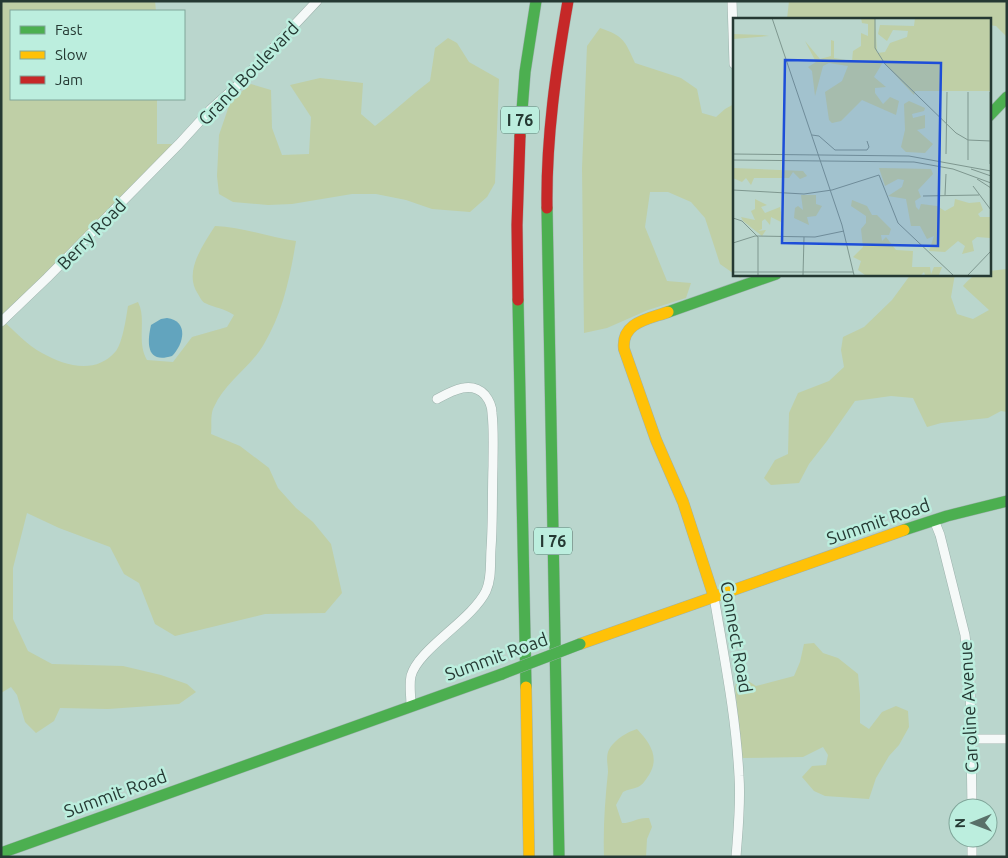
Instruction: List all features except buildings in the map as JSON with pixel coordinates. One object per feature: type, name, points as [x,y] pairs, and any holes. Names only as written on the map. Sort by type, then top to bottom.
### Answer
[{"type":"main road","name":"I 76","points":[[529,857],[517,241],[521,113],[526,63],[536,1]]},
{"type":"main road","name":"I 76","points":[[559,857],[548,194],[552,110],[568,1]]},
{"type":"main road","points":[[990,115],[1007,97]]},
{"type":"main road","name":"Connect Road","points":[[714,597],[714,590],[683,502],[656,440],[624,349],[625,333],[632,325],[773,275]]},
{"type":"main road","name":"Summit Road","points":[[1,853],[502,674],[786,570],[934,520],[1007,501]]},
{"type":"street","name":"Grand Boulevard","points":[[179,144],[211,109],[239,84],[317,1]]},
{"type":"street","points":[[732,1],[733,32]]},
{"type":"street","name":"Berry Road","points":[[1,322],[41,285],[179,144]]},
{"type":"street","points":[[411,706],[411,681],[415,667],[427,653],[475,608],[486,590],[490,579],[493,435],[490,402],[479,390],[471,387],[460,388],[437,399]]},
{"type":"street","name":"Caroline Avenue","points":[[934,520],[940,535],[965,636],[970,679],[972,798]]},
{"type":"street","name":"Connect Road","points":[[714,597],[735,732],[739,776],[739,824],[736,857]]},
{"type":"street","points":[[972,739],[1007,739]]},
{"type":"green space","points":[[1,1],[155,1],[156,10],[10,10],[10,100],[157,100],[157,144],[179,144],[3,321],[37,350],[51,358],[60,362],[90,366],[108,359],[116,351],[122,336],[128,306],[138,302],[142,316],[142,345],[147,360],[173,362],[192,337],[227,327],[234,315],[204,302],[194,286],[193,277],[196,259],[215,226],[235,228],[296,241],[281,307],[271,332],[258,353],[219,398],[212,413],[211,434],[240,446],[269,468],[278,488],[296,508],[313,522],[331,544],[342,593],[325,613],[265,614],[175,636],[155,624],[139,583],[124,574],[110,547],[59,528],[27,513],[13,568],[13,619],[28,651],[52,664],[123,666],[161,675],[187,684],[196,692],[179,704],[108,709],[60,708],[54,721],[36,733],[25,722],[17,695],[11,687],[1,693]]},
{"type":"green space","points":[[789,1],[1007,1],[1007,37],[996,26],[990,25],[990,18],[787,18]]},
{"type":"green space","points":[[600,28],[623,40],[635,63],[681,78],[697,89],[702,113],[716,117],[733,105],[733,273],[720,264],[705,218],[691,202],[668,192],[650,192],[645,227],[667,281],[691,283],[686,298],[648,310],[607,328],[584,333],[582,168],[587,46]]},
{"type":"green space","points":[[448,38],[457,43],[469,62],[499,79],[495,183],[487,197],[470,212],[432,209],[406,200],[376,194],[352,194],[292,204],[268,205],[233,202],[219,194],[217,176],[219,135],[231,100],[251,84],[271,90],[272,128],[282,155],[309,154],[311,117],[290,85],[320,78],[363,83],[361,114],[375,126],[430,81],[435,48]]},
{"type":"green space","points":[[1007,269],[1007,412],[1001,411],[988,418],[941,423],[927,427],[913,398],[891,396],[855,401],[809,464],[799,483],[771,485],[764,478],[775,460],[788,454],[789,413],[798,393],[829,381],[844,367],[841,350],[843,337],[864,327],[892,300],[910,275],[955,275],[951,297],[957,314],[973,319],[989,310],[963,286],[974,276],[990,275],[990,271]]},
{"type":"green space","points":[[736,275],[746,275],[740,278]]},
{"type":"green space","points":[[814,643],[823,653],[838,658],[858,674],[860,723],[869,729],[882,712],[896,706],[908,711],[909,727],[876,778],[869,799],[825,796],[814,791],[802,777],[812,766],[826,765],[828,755],[823,747],[803,757],[742,758],[735,687],[739,675],[756,686],[794,676],[800,662],[804,644]]},
{"type":"green space","points":[[637,729],[652,750],[654,762],[649,775],[641,785],[623,792],[616,805],[622,823],[649,818],[652,827],[647,839],[646,857],[604,857],[608,752],[620,738]]},
{"type":"water","points":[[167,318],[179,324],[182,334],[181,339],[172,356],[157,357],[150,350],[149,345],[151,325]]},
{"type":"traffic: fast","points":[[520,136],[525,72],[536,1]]},
{"type":"traffic: fast","points":[[990,115],[1007,97]]},
{"type":"traffic: fast","points":[[547,208],[559,857]]},
{"type":"traffic: fast","points":[[668,312],[773,275]]},
{"type":"traffic: fast","points":[[518,300],[526,687]]},
{"type":"traffic: fast","points":[[904,530],[947,516],[1007,501]]},
{"type":"traffic: fast","points":[[502,674],[580,644]]},
{"type":"traffic: fast","points":[[1,853],[502,674]]},
{"type":"traffic: slow","points":[[668,312],[632,327],[624,340],[624,349],[656,440],[683,502],[714,597]]},
{"type":"traffic: slow","points":[[580,644],[904,530]]},
{"type":"traffic: slow","points":[[526,687],[529,857]]},
{"type":"traffic: jam","points":[[547,208],[548,156],[553,104],[568,1]]},
{"type":"traffic: jam","points":[[518,300],[517,225],[520,136]]}]
